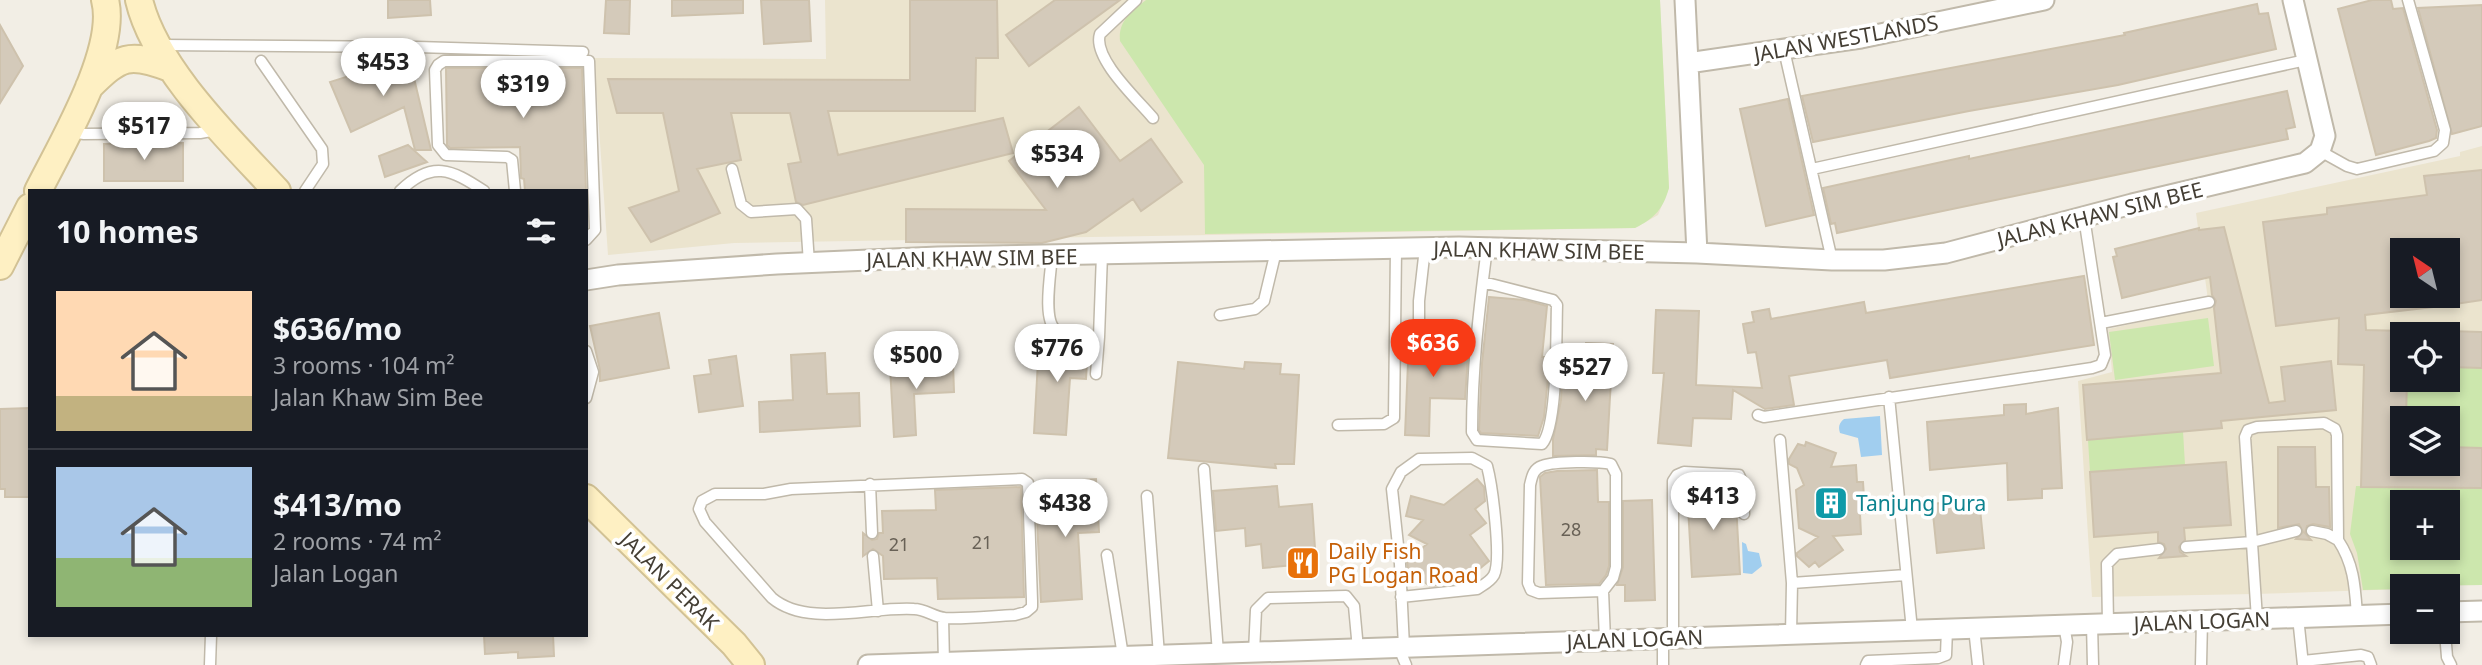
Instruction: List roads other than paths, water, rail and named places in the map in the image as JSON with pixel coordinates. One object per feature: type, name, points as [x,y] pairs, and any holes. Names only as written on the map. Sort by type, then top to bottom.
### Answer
[{"type":"main road","points":[[39,189],[88,88],[105,38],[108,12],[105,0]]},
{"type":"main road","points":[[139,0],[164,56],[221,130],[275,189]]},
{"type":"main road","points":[[88,88],[109,67],[127,59],[164,56]]},
{"type":"main road","points":[[0,265],[28,210]]},
{"type":"main road","name":"JALAN PERAK","points":[[588,500],[734,644],[751,665]]},
{"type":"street","points":[[1685,0],[1697,253]]},
{"type":"street","name":"JALAN WESTLANDS","points":[[1688,63],[1936,24],[2044,0]]},
{"type":"street","points":[[2293,0],[2325,136],[2320,151]]},
{"type":"street","name":"JALAN KHAW SIM BEE","points":[[588,280],[618,275],[809,262],[1425,248],[1697,253],[1884,260],[1946,253],[2084,216],[2305,163],[2320,151]]},
{"type":"street","points":[[2460,612],[2482,611]]},
{"type":"street","name":"JALAN LOGAN","points":[[868,665],[1159,655],[1222,657],[1254,652],[1358,649],[1403,653],[1605,640],[2390,614]]},
{"type":"lane","points":[[1136,0],[1100,34],[1098,40],[1101,54],[1153,118]]},
{"type":"lane","points":[[2320,151],[2357,169],[2434,151],[2443,143],[2445,130],[2408,0]]},
{"type":"lane","points":[[164,56],[252,48],[417,47],[583,52]]},
{"type":"lane","points":[[1784,50],[1832,260]]},
{"type":"lane","points":[[1812,169],[2306,60]]},
{"type":"lane","points":[[261,61],[322,149],[323,164],[306,189]]},
{"type":"lane","points":[[515,189],[514,164],[507,157],[446,155],[441,152],[438,145],[435,70],[444,61],[589,61],[595,230],[588,238]]},
{"type":"lane","points":[[67,132],[200,133],[221,130]]},
{"type":"lane","points":[[403,189],[428,172],[442,169],[462,176],[481,189]]},
{"type":"lane","points":[[732,169],[741,204],[751,212],[797,209],[806,219],[809,262]]},
{"type":"lane","points":[[1758,415],[1764,417],[2101,365],[2105,355],[2084,216]]},
{"type":"lane","points":[[1425,248],[1419,323],[1426,328],[1457,332],[1461,339]]},
{"type":"lane","points":[[1483,282],[1553,300],[1558,305],[1552,411],[1546,439],[1542,444],[1477,440],[1472,432],[1477,328],[1487,248]]},
{"type":"lane","points":[[1338,425],[1384,424],[1394,418],[1396,249]]},
{"type":"lane","points":[[1220,315],[1255,309],[1264,301],[1276,251]]},
{"type":"lane","points":[[1096,374],[1102,254]]},
{"type":"lane","points":[[1052,255],[1048,315],[1051,325],[1057,332],[1099,337]]},
{"type":"lane","points":[[2101,323],[2209,303]]},
{"type":"lane","points":[[588,357],[593,372],[588,391]]},
{"type":"lane","points":[[1889,397],[1912,630]]},
{"type":"lane","points":[[2257,619],[2245,437],[2248,430],[2257,427],[2324,423],[2335,429],[2337,540]]},
{"type":"lane","points":[[1780,440],[1792,583],[1791,634]]},
{"type":"lane","points":[[1401,597],[1477,589],[1495,573],[1496,538],[1492,482],[1487,466],[1472,458],[1419,459],[1401,472],[1392,489],[1403,653]]},
{"type":"lane","points":[[1602,591],[1539,593],[1531,590],[1528,583],[1530,485],[1533,472],[1542,466],[1599,461],[1611,464],[1616,474],[1616,567],[1613,578],[1602,591],[1605,640]]},
{"type":"lane","points":[[1204,469],[1222,657]]},
{"type":"lane","points":[[1663,665],[1668,638],[1673,481],[1677,475],[1684,472],[1739,475],[1744,514]]},
{"type":"lane","points":[[1022,479],[1028,483],[1032,607],[1015,615],[943,618],[915,608],[878,611],[796,612],[786,608],[772,598],[705,522],[699,509],[702,501],[715,494],[764,494],[791,489],[870,484],[1022,479]]},
{"type":"lane","points":[[870,484],[872,533]]},
{"type":"lane","points":[[1147,496],[1159,655]]},
{"type":"lane","points":[[2186,547],[2252,542],[2296,531]]},
{"type":"lane","points":[[2312,531],[2327,534],[2337,540],[2347,554],[2353,568],[2357,615]]},
{"type":"lane","points":[[2093,665],[2107,564],[2117,554],[2159,549]]},
{"type":"lane","points":[[1107,555],[1124,656]]},
{"type":"lane","points":[[873,556],[878,611]]},
{"type":"lane","points":[[1792,583],[1906,575]]},
{"type":"lane","points":[[1254,652],[1256,610],[1268,598],[1307,596],[1346,596],[1354,606],[1358,649]]},
{"type":"lane","points":[[2298,617],[2303,663],[2361,655],[2368,657],[2371,665]]},
{"type":"lane","points":[[943,618],[944,663]]},
{"type":"lane","points":[[2201,665],[2203,620]]},
{"type":"lane","points":[[2064,625],[2067,642],[2064,665]]},
{"type":"lane","points":[[1974,628],[1978,665]]},
{"type":"lane","points":[[1866,665],[1868,661],[1938,658],[1946,655],[1947,629]]},
{"type":"lane","points":[[210,665],[211,637]]},
{"type":"lane","points":[[2446,644],[2451,665]]},
{"type":"water","points":[[1880,416],[1882,455],[1861,457],[1858,438],[1840,433],[1840,424],[1844,419]]},
{"type":"water","points":[[1742,542],[1746,544],[1748,551],[1759,553],[1762,566],[1752,574],[1743,573]]},
{"type":"place","name":"Tanjung Pura","points":[[1831,503]]},
{"type":"place","name":"Daily Fish PG Logan Road","points":[[1303,563]]}]
